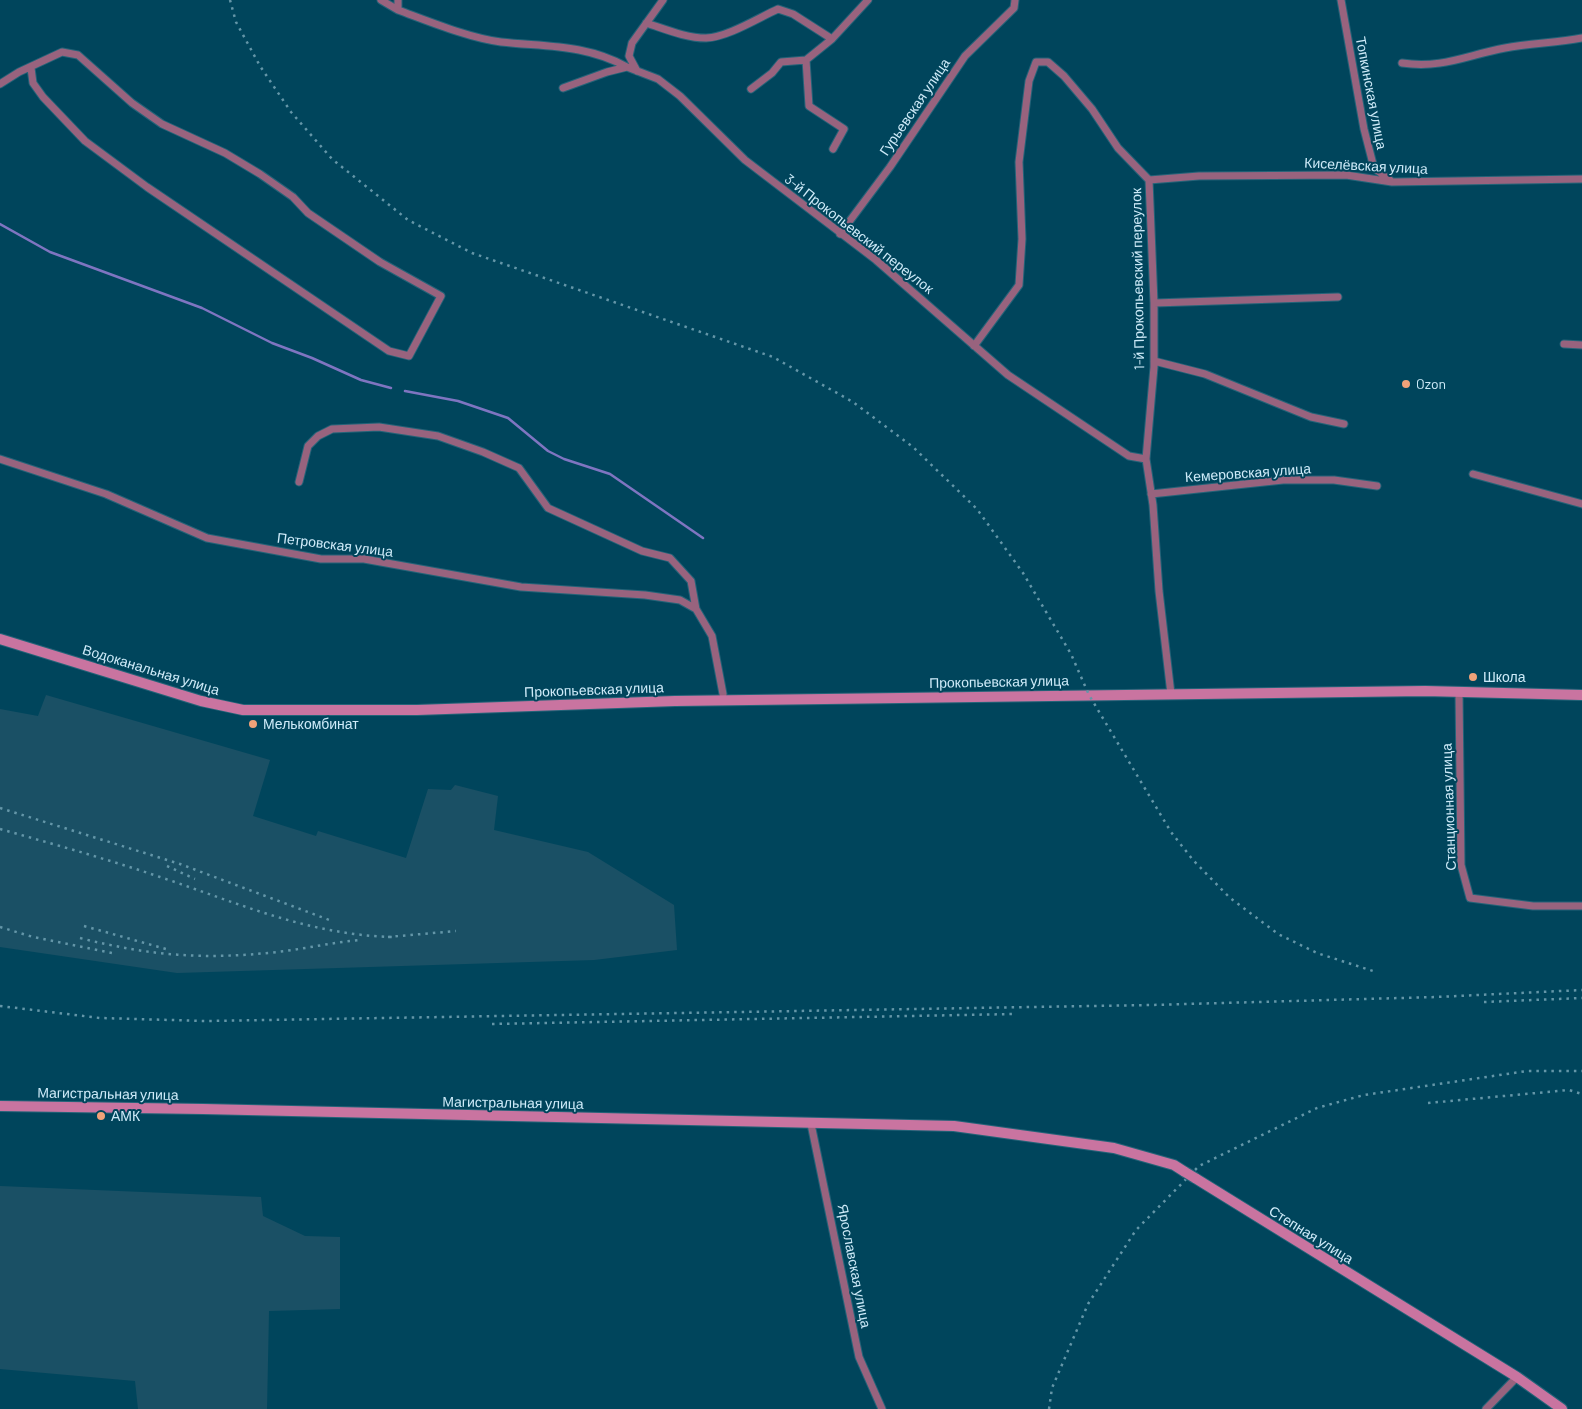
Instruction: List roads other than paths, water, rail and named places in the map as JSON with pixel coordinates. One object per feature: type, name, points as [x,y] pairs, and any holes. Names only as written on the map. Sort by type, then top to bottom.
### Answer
[{"type":"main road","name":"Водоканальная улица","points":[[0,639],[201,702],[243,710],[417,710]]},
{"type":"main road","name":"Прокопьевская улица","points":[[417,710],[685,700],[1459,692],[1582,695]]},
{"type":"main road","name":"Магистральная улица","points":[[0,1106],[954,1126],[1024,1135]]},
{"type":"main road","name":"Степная улица","points":[[1024,1135],[1114,1148],[1174,1165],[1517,1378],[1562,1409]]},
{"type":"street","name":"3-й Прокопьевский переулок","points":[[381,0],[398,10],[436,24],[499,42],[580,48],[658,79],[680,96],[745,160],[909,287],[1008,374],[1129,456],[1146,459]]},
{"type":"street","points":[[398,0],[398,10]]},
{"type":"street","points":[[637,71],[629,56],[632,43],[663,0]]},
{"type":"street","points":[[751,89],[772,73],[781,62],[806,60],[832,39],[868,0]]},
{"type":"street","name":"Гурьевская улица","points":[[840,234],[890,167],[965,56],[1014,8],[1015,0]]},
{"type":"street","name":"Топкинская улица","points":[[1341,0],[1364,129],[1374,168],[1392,182]]},
{"type":"street","points":[[646,23],[673,32],[706,38],[747,25],[778,9],[793,14],[832,39]]},
{"type":"street","points":[[1402,63],[1424,66],[1506,48],[1552,44],[1582,38]]},
{"type":"street","points":[[0,84],[19,72],[62,52],[78,55],[132,103],[162,124],[225,153],[260,174],[293,197],[308,213],[380,262],[442,296],[409,356],[389,351],[147,188],[85,141],[42,97],[33,83],[31,68]]},
{"type":"street","points":[[806,60],[810,106],[844,129],[833,149]]},
{"type":"street","name":"1-й Прокопьевский переулок","points":[[974,346],[1019,285],[1022,239],[1019,162],[1029,81],[1036,62],[1048,62],[1064,76],[1092,109],[1118,148],[1149,180],[1154,303],[1154,361],[1146,459],[1171,694]]},
{"type":"street","points":[[563,88],[627,67]]},
{"type":"street","name":"Киселёвская улица","points":[[1149,180],[1199,176],[1346,175],[1392,182],[1582,179]]},
{"type":"street","points":[[1154,303],[1338,297]]},
{"type":"street","points":[[1564,344],[1582,345]]},
{"type":"street","points":[[1154,361],[1205,374],[1311,416],[1344,424]]},
{"type":"street","points":[[299,482],[308,446],[318,436],[332,429],[379,427],[438,436],[483,452],[519,468],[548,508],[642,551],[670,558],[691,581],[696,609],[712,636],[723,694]]},
{"type":"street","name":"Петровская улица","points":[[0,459],[106,494],[207,538],[321,559],[364,559],[521,587],[645,595],[680,600],[696,609]]},
{"type":"street","points":[[1473,474],[1582,504]]},
{"type":"street","name":"Кемеровская улица","points":[[1151,494],[1284,480],[1334,480],[1377,486]]},
{"type":"street","name":"Станционная улица","points":[[1459,692],[1461,866],[1470,898],[1533,906],[1582,906]]},
{"type":"street","name":"Ярославская улица","points":[[811,1124],[859,1357],[882,1409]]},
{"type":"street","points":[[1486,1409],[1517,1378]]},
{"type":"waterway","points":[[0,224],[50,252],[202,308],[272,343],[312,358],[361,380],[391,388]]},
{"type":"waterway","points":[[405,391],[458,401],[508,418],[548,451],[564,459],[610,474],[703,538]]},
{"type":"railway","points":[[230,0],[236,22],[260,66],[291,112],[332,159],[408,220],[472,253],[773,357],[853,402],[913,447],[977,509],[1023,573],[1071,654],[1089,695],[1171,832],[1193,860],[1230,898],[1278,934],[1317,953],[1376,972]]},
{"type":"railway","points":[[0,808],[180,864],[332,921]]},
{"type":"railway","points":[[0,829],[120,864],[246,907],[303,924],[362,935],[393,937]]},
{"type":"railway","points":[[167,866],[195,879]]},
{"type":"railway","points":[[84,926],[166,949]]},
{"type":"railway","points":[[0,927],[33,937],[112,953]]},
{"type":"railway","points":[[388,937],[456,931]]},
{"type":"railway","points":[[80,938],[130,949],[201,956],[277,952],[361,940]]},
{"type":"railway","points":[[0,1006],[100,1018],[206,1021],[1151,1005],[1436,997],[1582,990]]},
{"type":"railway","points":[[1484,1002],[1582,998]]},
{"type":"railway","points":[[492,1024],[1014,1014]]},
{"type":"railway","points":[[1049,1409],[1052,1388],[1088,1304],[1136,1230],[1199,1166],[1317,1108],[1364,1095],[1527,1071],[1582,1071]]},
{"type":"railway","points":[[1428,1103],[1569,1090],[1582,1094]]},
{"type":"place","name":"Ozon","points":[[1406,384]]},
{"type":"place","name":"Школа","points":[[1473,677]]},
{"type":"place","name":"Мелькомбинат","points":[[253,724]]},
{"type":"place","name":"АМК","points":[[101,1116]]}]
